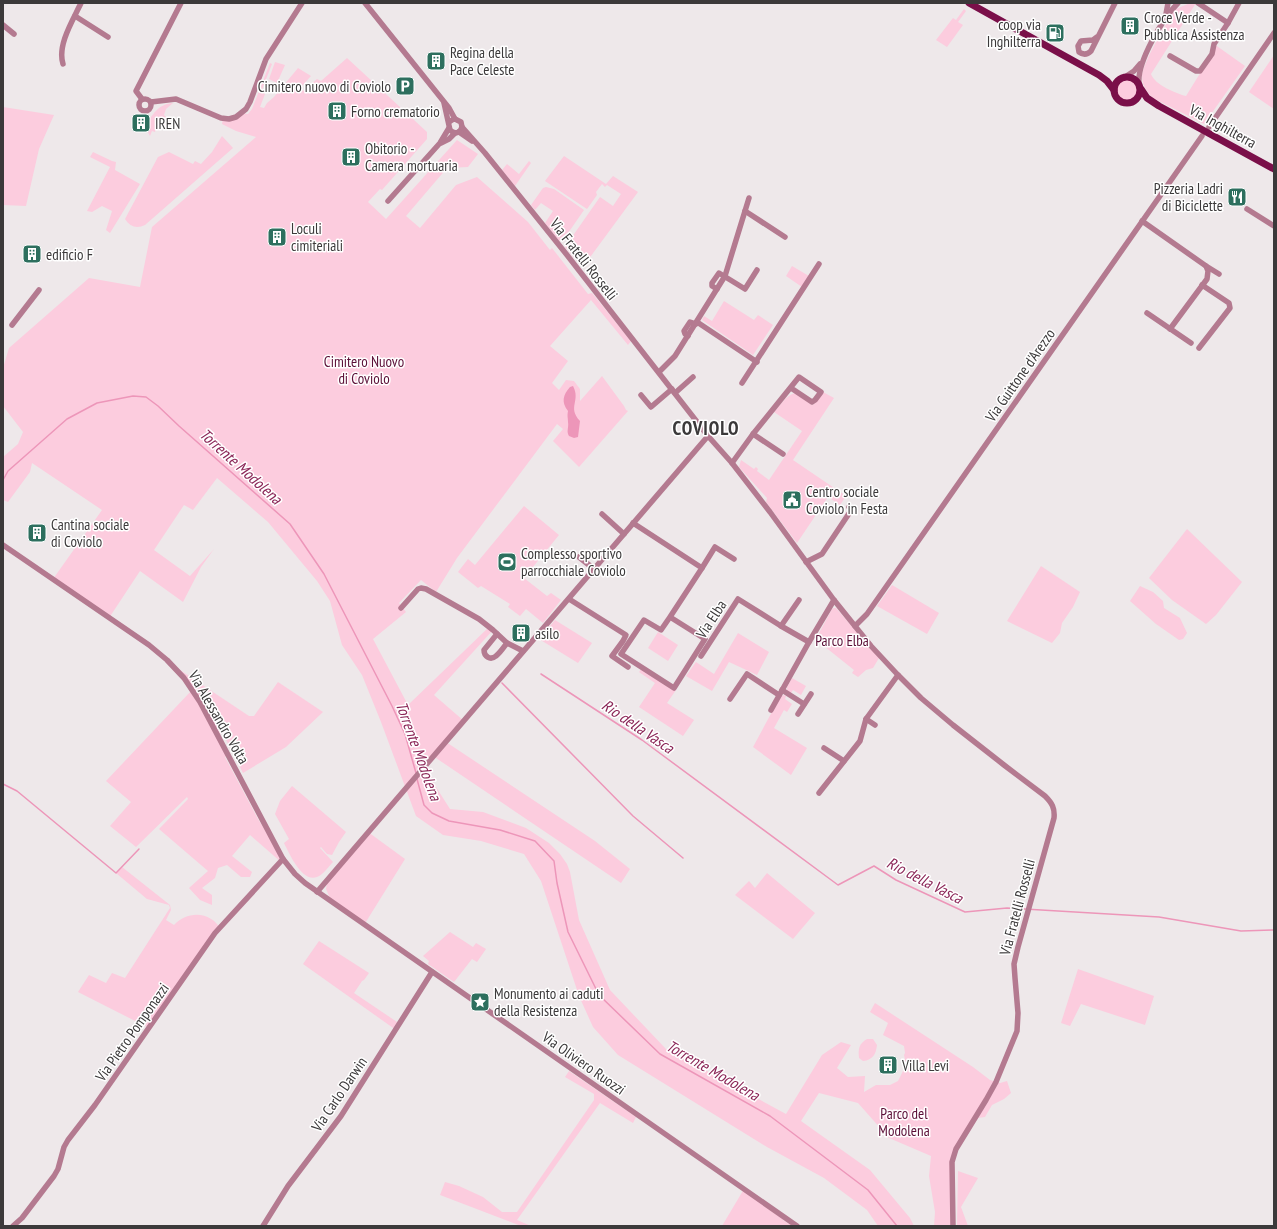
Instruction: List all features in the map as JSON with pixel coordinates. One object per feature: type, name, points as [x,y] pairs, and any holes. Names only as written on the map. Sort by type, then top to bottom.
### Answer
[{"type":"main road","name":"Via Inghilterra","points":[[969,3],[1099,75],[1108,81],[1114,90],[1116,97],[1122,102],[1146,102],[1158,106]]},
{"type":"main road","name":"Via Inghilterra","points":[[1099,75],[1110,78],[1133,78],[1147,98],[1158,106],[1274,169]]},
{"type":"main road","points":[[1114,90],[1116,83],[1123,77]]},
{"type":"main road","points":[[1135,101],[1138,98],[1140,86]]},
{"type":"street","points":[[63,64],[61,57],[62,44],[81,3]]},
{"type":"street","points":[[142,99],[136,91],[181,3]]},
{"type":"street","points":[[142,99],[148,99],[151,102],[176,99],[221,118],[229,119],[236,117],[246,109],[266,59],[302,3]]},
{"type":"street","points":[[365,3],[449,108],[455,119],[460,120],[459,130],[449,139],[440,143]]},
{"type":"street","points":[[1097,37],[1115,3]]},
{"type":"street","points":[[1165,18],[1168,3]]},
{"type":"street","points":[[1140,86],[1138,74],[1142,63],[1165,18],[1178,3]]},
{"type":"street","points":[[1198,3],[1228,23]]},
{"type":"street","points":[[1170,56],[1196,71],[1200,71],[1212,54],[1214,44],[1239,3]]},
{"type":"street","points":[[75,16],[108,37]]},
{"type":"street","points":[[3,25],[14,34]]},
{"type":"street","points":[[1209,127],[1274,33]]},
{"type":"street","points":[[1123,77],[1134,71],[1142,63]]},
{"type":"street","points":[[142,99],[139,101],[138,105],[143,111],[150,109],[151,102]]},
{"type":"street","points":[[444,103],[451,132],[459,130]]},
{"type":"street","points":[[388,201],[440,143],[452,120],[455,119]]},
{"type":"street","name":"Via Fratelli Rosselli","points":[[459,130],[485,153],[519,195],[708,436],[732,463],[770,512],[834,600],[898,676],[949,722],[1051,802],[1054,818],[1014,964],[1018,1013],[1017,1031],[996,1082],[956,1149],[952,1165],[953,1226]]},
{"type":"street","name":"Via Guittone d'Arezzo","points":[[856,626],[867,614],[1202,136]]},
{"type":"street","points":[[659,372],[675,356],[725,276],[749,198]]},
{"type":"street","points":[[1247,209],[1274,226]]},
{"type":"street","points":[[745,211],[785,237]]},
{"type":"street","points":[[1142,222],[1219,274]]},
{"type":"street","points":[[742,383],[757,362],[818,264]]},
{"type":"street","points":[[1170,329],[1207,279],[1208,271],[1206,266]]},
{"type":"street","points":[[725,276],[745,289],[757,270]]},
{"type":"street","points":[[1199,348],[1230,308],[1229,303],[1202,285]]},
{"type":"street","points":[[12,325],[40,290]]},
{"type":"street","points":[[1147,313],[1191,343]]},
{"type":"street","points":[[696,323],[757,362]]},
{"type":"street","points":[[641,395],[651,407],[693,377]]},
{"type":"street","points":[[732,463],[753,434],[799,377],[821,392],[812,402],[791,388]]},
{"type":"street","points":[[753,434],[783,454]]},
{"type":"street","points":[[317,892],[708,436]]},
{"type":"street","points":[[806,562],[822,554],[852,509],[849,507]]},
{"type":"street","points":[[602,514],[624,534]]},
{"type":"street","points":[[633,523],[702,568]]},
{"type":"street","name":"Via Alessandro Volta","points":[[3,545],[149,645],[174,666],[200,702],[283,859]]},
{"type":"street","points":[[670,617],[705,639],[674,688],[621,654],[644,620],[661,630],[715,547],[734,559]]},
{"type":"street","points":[[579,556],[594,569]]},
{"type":"street","points":[[401,608],[414,592],[420,588],[423,588],[479,619],[507,643],[523,651]]},
{"type":"street","points":[[569,599],[626,635],[612,656],[628,667]]},
{"type":"street","name":"Via Elba","points":[[701,656],[738,599],[809,642]]},
{"type":"street","points":[[781,626],[799,600]]},
{"type":"street","points":[[772,710],[780,693],[834,600]]},
{"type":"street","points":[[497,634],[485,648],[484,652],[486,657],[494,658],[507,643]]},
{"type":"street","points":[[730,699],[747,674],[780,693],[804,704]]},
{"type":"street","points":[[819,793],[860,741],[866,719],[898,676]]},
{"type":"street","points":[[798,714],[811,694]]},
{"type":"street","points":[[866,719],[875,725]]},
{"type":"street","points":[[824,748],[844,761]]},
{"type":"street","name":"Via Oliviero Ruozzi","points":[[283,859],[295,874],[317,892],[797,1226]]},
{"type":"street","name":"Via Pietro Pomponazzi","points":[[13,1226],[22,1218],[54,1176],[68,1140],[95,1105],[215,933],[283,859]]},
{"type":"street","name":"Via Carlo Darwin","points":[[263,1226],[288,1186],[341,1116],[432,972]]},
{"type":"green space","points":[[1190,3],[1196,3],[1151,74],[1153,78],[1166,88],[1186,96],[1212,54],[1214,44],[1245,66],[1204,124],[1153,98],[1145,88],[1142,80],[1145,64],[1173,13],[1176,9]]},
{"type":"green space","points":[[964,9],[966,11],[958,22],[963,25],[947,47],[936,40],[953,18],[956,20]]},
{"type":"green space","points":[[1274,55],[1274,109],[1249,92]]},
{"type":"green space","name":"Cimitero Nuovo di Coviolo","points":[[347,58],[427,132],[427,139],[382,190],[380,189],[368,202],[386,219],[457,140],[478,154],[468,167],[447,168],[406,216],[420,228],[456,185],[477,177],[528,222],[550,250],[552,248],[588,294],[592,293],[631,341],[628,345],[591,300],[550,346],[568,361],[552,383],[559,390],[566,380],[574,381],[580,389],[580,401],[602,376],[628,411],[579,467],[553,441],[563,429],[557,424],[457,558],[436,592],[421,580],[399,603],[406,612],[373,639],[408,705],[489,627],[493,630],[434,695],[464,721],[446,742],[595,841],[630,869],[621,883],[433,756],[427,766],[436,787],[450,809],[483,812],[526,828],[549,843],[567,864],[570,872],[579,920],[610,990],[666,1049],[786,1114],[822,1055],[841,1042],[851,1045],[837,1068],[848,1077],[865,1076],[864,1092],[876,1085],[890,1085],[898,1081],[906,1065],[904,1046],[883,1035],[888,1023],[870,1012],[875,1003],[973,1067],[990,1080],[1000,1083],[1007,1081],[1011,1093],[1004,1099],[992,1105],[985,1117],[978,1118],[953,1158],[953,1226],[934,1226],[935,1212],[929,1176],[931,1156],[889,1138],[858,1103],[819,1093],[801,1121],[870,1170],[910,1218],[914,1226],[878,1226],[867,1210],[824,1178],[767,1147],[618,1055],[593,1027],[579,996],[541,881],[524,854],[481,841],[443,835],[416,816],[362,675],[342,645],[330,601],[317,581],[268,522],[217,478],[193,510],[184,505],[154,550],[190,576],[214,549],[201,567],[183,602],[140,571],[109,618],[53,579],[102,510],[32,463],[30,472],[8,502],[3,500],[3,457],[18,444],[23,432],[3,406],[3,368],[9,348],[89,278],[140,287],[152,227],[256,137],[236,131],[222,124],[223,118],[241,113],[248,114],[252,109],[270,63],[272,64],[261,92],[265,94],[260,107],[264,108],[298,68],[311,76],[300,88],[303,91],[317,79],[321,81]]},
{"type":"green space","points":[[275,62],[285,65],[277,83],[269,79]]},
{"type":"green space","points":[[1127,80],[1134,83],[1137,90],[1134,97],[1127,100],[1120,97],[1117,90],[1120,83]]},
{"type":"green space","points":[[173,103],[166,109],[164,115],[170,123],[167,127],[156,129],[155,132],[152,131],[150,136],[145,127],[150,118],[163,105]]},
{"type":"green space","points":[[3,107],[54,115],[39,149],[26,206],[3,205]]},
{"type":"green space","points":[[222,136],[233,148],[145,225],[139,227],[127,222],[125,219],[158,157],[169,152],[193,164],[195,161],[201,164],[212,152]]},
{"type":"green space","points":[[93,152],[116,162],[115,170],[140,184],[110,233],[106,230],[112,211],[102,206],[92,212],[87,211],[110,167],[90,157]]},
{"type":"green space","points":[[564,156],[606,184],[613,176],[638,192],[588,260],[581,266],[565,247],[600,197],[613,206],[621,194],[607,185],[605,187],[602,184],[596,192],[597,195],[587,209],[545,181]]},
{"type":"green space","points":[[529,161],[531,163],[515,186],[502,170],[507,164],[519,174]]},
{"type":"green space","points":[[546,187],[554,189],[584,210],[566,236],[559,241],[545,223],[553,211],[541,203],[535,210],[531,205],[543,188]]},
{"type":"green space","points":[[792,266],[809,276],[802,287],[786,276]]},
{"type":"green space","points":[[724,301],[754,320],[758,315],[773,325],[753,355],[702,320],[704,316],[712,321]]},
{"type":"green space","points":[[823,392],[834,398],[793,460],[846,496],[840,505],[828,497],[797,543],[766,502],[767,498],[739,467],[741,460],[754,469],[756,467],[758,469],[757,471],[769,480],[802,431],[774,412],[786,398],[792,394],[795,393],[812,405]]},
{"type":"green space","name":"Complesso sportivo parrocchiale Coviolo","points":[[524,506],[559,535],[524,578],[547,596],[551,593],[561,600],[543,623],[526,609],[520,616],[508,607],[510,604],[481,586],[478,588],[458,572],[468,559],[475,565]]},
{"type":"green space","points":[[1187,529],[1242,582],[1216,615],[1206,624],[1172,600],[1149,578]]},
{"type":"green space","points":[[1041,566],[1080,592],[1073,607],[1062,623],[1060,633],[1052,643],[1007,621]]},
{"type":"green space","points":[[892,585],[939,613],[927,634],[877,606]]},
{"type":"green space","points":[[1140,586],[1153,592],[1163,601],[1164,608],[1180,618],[1187,633],[1183,639],[1179,640],[1156,624],[1130,601]]},
{"type":"green space","name":"Parco Elba","points":[[836,608],[879,658],[873,668],[866,670],[858,677],[852,673],[854,670],[824,646],[826,643],[818,635],[832,609]]},
{"type":"green space","points":[[555,620],[592,643],[578,663],[539,639]]},
{"type":"green space","points":[[658,632],[678,645],[668,661],[648,648]]},
{"type":"green space","points":[[738,633],[769,652],[757,675],[729,662],[712,691],[686,676],[696,662],[714,674]]},
{"type":"green space","points":[[174,666],[249,716],[254,716],[278,682],[323,712],[286,747],[243,773],[223,734],[217,734],[228,754],[225,757],[258,819],[283,859],[281,862],[250,835],[232,856],[252,872],[250,877],[241,877],[227,865],[218,868],[215,878],[202,888],[212,895],[212,905],[200,900],[189,888],[208,871],[159,829],[188,799],[187,797],[136,847],[110,826],[131,802],[106,781],[192,690]]},
{"type":"green space","points":[[642,668],[676,690],[667,703],[694,720],[683,736],[639,707],[655,683],[639,672]]},
{"type":"green space","name":"Parco Elba","points":[[792,678],[806,686],[801,695],[793,690],[791,693],[787,691],[787,687]]},
{"type":"green space","points":[[783,695],[786,696],[785,699],[792,704],[787,712],[784,710],[774,728],[807,748],[791,775],[753,747],[780,697]]},
{"type":"green space","points":[[292,786],[346,832],[332,855],[327,854],[321,847],[320,848],[333,862],[317,877],[311,878],[306,876],[297,866],[284,843],[289,839],[275,814],[280,801]]},
{"type":"green space","points":[[368,832],[405,859],[364,925],[332,903],[326,889],[328,878]]},
{"type":"green space","points":[[122,867],[170,905],[171,910],[166,920],[174,925],[191,915],[201,915],[211,919],[220,928],[149,1028],[78,992],[89,975],[106,983],[112,973],[125,978],[170,908],[169,905],[147,899],[116,873]]},
{"type":"green space","points":[[767,873],[815,913],[793,939],[735,895],[749,881],[755,888]]},
{"type":"green space","points":[[450,932],[473,947],[476,943],[486,949],[477,962],[472,959],[454,982],[428,964],[429,961],[423,956]]},
{"type":"green space","points":[[319,941],[369,973],[354,993],[400,1024],[396,1030],[303,964]]},
{"type":"green space","points":[[1078,969],[1154,996],[1145,1025],[1081,1004],[1070,1026],[1061,1023]]},
{"type":"green space","points":[[867,1039],[873,1039],[877,1045],[877,1048],[872,1058],[863,1061],[859,1058],[859,1049],[862,1043]]},
{"type":"green space","points":[[569,1071],[636,1117],[633,1123],[600,1103],[517,1220],[531,1226],[521,1226],[440,1195],[445,1182],[459,1186],[483,1197],[502,1212],[517,1212],[594,1100],[594,1094],[565,1077]]},
{"type":"green space","points":[[958,1171],[978,1178],[961,1207],[968,1226],[957,1226]]},
{"type":"green space","points":[[744,1189],[784,1217],[783,1220],[789,1224],[791,1222],[797,1226],[722,1226]]},
{"type":"shaded area","points":[[573,386],[576,396],[574,408],[576,416],[580,421],[578,437],[574,438],[568,434],[568,411],[564,405],[566,393],[570,387]]},
{"type":"waterway","name":"Torrente Modolena","points":[[3,480],[8,471],[67,419],[97,403],[133,396],[146,397],[290,524],[324,574],[392,706],[405,734],[416,773]]},
{"type":"waterway","name":"Rio della Vasca","points":[[541,674],[642,740],[838,885],[874,866],[896,880],[965,912],[1007,908],[1159,917],[1241,931],[1274,930]]},
{"type":"waterway","points":[[502,683],[633,816],[683,858]]},
{"type":"waterway","name":"Torrente Modolena","points":[[417,779],[424,805],[432,813],[449,821],[500,830],[535,841],[554,861],[557,883],[568,932],[599,995],[660,1054],[770,1116],[868,1190],[897,1226]]},
{"type":"waterway","points":[[3,784],[17,791],[116,873],[139,849]]},
{"type":"place","name":"Croce Verde - Pubblica Assistenza","points":[[1130,26]]},
{"type":"place","name":"coop via Inghilterra","points":[[1055,33]]},
{"type":"place","name":"Regina della Pace Celeste","points":[[436,61]]},
{"type":"place","name":"Cimitero nuovo di Coviolo","points":[[405,86]]},
{"type":"place","name":"Forno crematorio","points":[[337,111]]},
{"type":"place","name":"IREN","points":[[141,123]]},
{"type":"place","name":"Obitorio - Camera mortuaria","points":[[351,157]]},
{"type":"place","name":"Pizzeria Ladri di Biciclette","points":[[1237,197]]},
{"type":"place","name":"Loculi cimiteriali","points":[[277,237]]},
{"type":"place","name":"edificio F","points":[[32,254]]},
{"type":"place","name":"Centro sociale Coviolo in Festa","points":[[792,500]]},
{"type":"place","name":"Cantina sociale di Coviolo","points":[[37,533]]},
{"type":"place","name":"Complesso sportivo parrocchiale Coviolo","points":[[507,562]]},
{"type":"place","name":"asilo","points":[[521,633]]},
{"type":"place","name":"Monumento ai caduti della Resistenza","points":[[480,1002]]},
{"type":"place","name":"Villa Levi","points":[[888,1065]]},
{"type":"district","name":"COVIOLO","points":[[706,428]]},
{"type":"park label","name":"Parco del Modolena","points":[[904,1122]]}]
